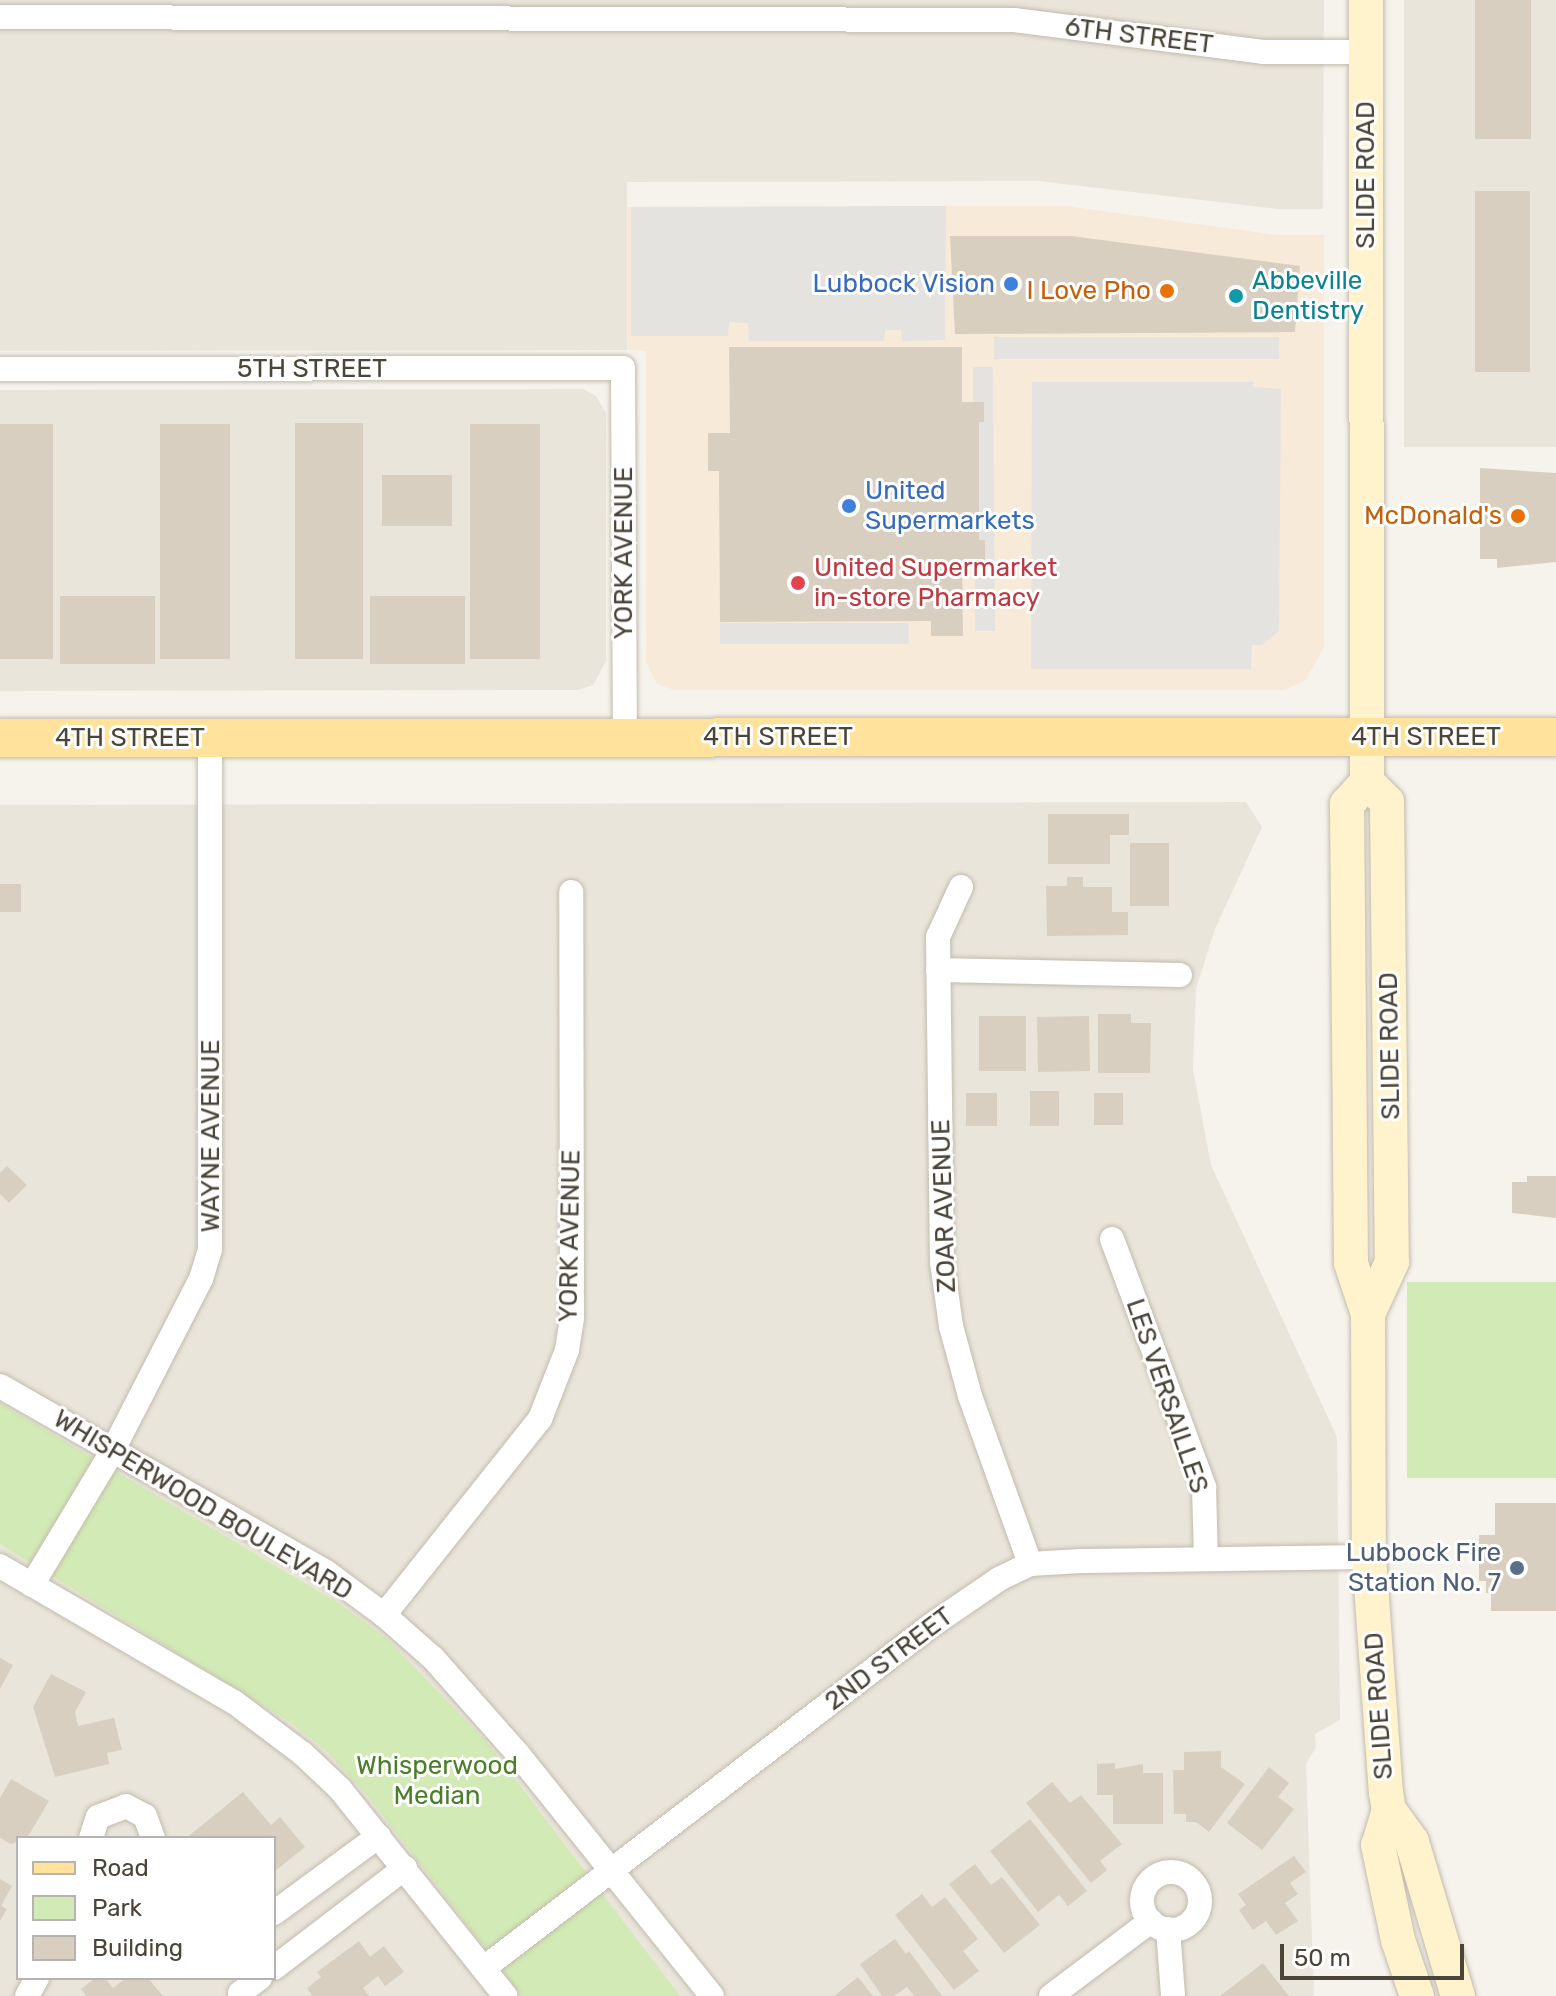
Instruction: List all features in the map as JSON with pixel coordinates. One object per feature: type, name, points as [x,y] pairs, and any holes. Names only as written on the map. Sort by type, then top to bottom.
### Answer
[{"type":"main road","name":"SLIDE ROAD","points":[[1366,0],[1367,782],[1347,804],[1351,1263],[1368,1314],[1369,1557],[1379,1737],[1389,1810],[1378,1845],[1398,1940],[1417,1996]]},
{"type":"main road","name":"4TH STREET","points":[[0,738],[1556,737]]},
{"type":"main road","name":"SLIDE ROAD","points":[[1389,1810],[1412,1842],[1458,1996]]},
{"type":"street","name":"6TH STREET","points":[[0,17],[1014,20],[1263,52],[1366,52]]},
{"type":"street","name":"5TH STREET","points":[[0,369],[623,368]]},
{"type":"street","name":"YORK AVENUE","points":[[623,368],[625,738]]},
{"type":"street","name":"WAYNE AVENUE","points":[[32,1585],[113,1450],[201,1279],[210,1249],[210,739]]},
{"type":"street","name":"ZOAR AVENUE","points":[[961,887],[938,937],[942,1262],[951,1326],[1030,1564]]},
{"type":"street","name":"YORK AVENUE","points":[[384,1615],[540,1419],[567,1350],[572,1317],[571,892]]},
{"type":"street","points":[[938,970],[1180,975]]},
{"type":"street","name":"LES VERSAILLES","points":[[1112,1239],[1204,1487],[1206,1557]]},
{"type":"street","name":"WHISPERWOOD BOULEVARD","points":[[0,1386],[326,1572],[384,1615],[442,1669],[614,1872],[712,1996]]},
{"type":"street","name":"2ND STREET","points":[[484,1968],[614,1872],[929,1627],[999,1579],[1030,1564],[1206,1557],[1369,1557]]},
{"type":"street","points":[[0,1566],[234,1702],[312,1763],[379,1836],[505,1996]]},
{"type":"street","points":[[92,1836],[98,1817],[126,1806],[145,1816],[152,1836]]},
{"type":"street","points":[[276,1912],[379,1836]]},
{"type":"street","points":[[276,1966],[405,1868]]},
{"type":"street","points":[[1051,1996],[1159,1925],[1173,1996]]},
{"type":"street","points":[[237,1989],[256,1980]]},
{"type":"shaded area","points":[[0,0],[1324,0],[1323,209],[1278,209],[1038,181],[627,182],[627,350],[0,351]]},
{"type":"shaded area","points":[[1404,0],[1556,0],[1556,447],[1404,447]]},
{"type":"shaded area","points":[[946,206],[945,340],[902,341],[901,330],[885,330],[884,341],[749,341],[748,323],[729,322],[728,336],[631,336],[631,207]]},
{"type":"shaded area","points":[[1066,206],[1278,235],[1324,235],[1324,647],[1306,680],[1284,690],[674,690],[657,684],[646,662],[646,351],[627,350],[627,207]]},
{"type":"shaded area","points":[[994,337],[1279,337],[1279,359],[994,359]]},
{"type":"shaded area","points":[[973,367],[993,367],[995,631],[975,631],[975,560],[985,559],[985,541],[979,540],[979,422],[984,422],[984,403],[973,402]]},
{"type":"shaded area","points":[[1032,382],[1253,382],[1253,387],[1281,389],[1279,631],[1262,645],[1252,645],[1251,669],[1031,669]]},
{"type":"shaded area","points":[[583,389],[596,396],[606,413],[606,661],[593,685],[578,690],[0,691],[0,390]]},
{"type":"shaded area","points":[[720,623],[909,623],[909,644],[720,644]]},
{"type":"shaded area","points":[[1246,802],[1262,827],[1215,929],[1196,989],[1193,1069],[1211,1165],[1337,1437],[1340,1720],[1315,1734],[1316,1747],[1306,1764],[1314,1996],[0,1996],[0,805]]},
{"type":"green space","points":[[1407,1282],[1556,1282],[1556,1478],[1407,1478]]},
{"type":"green space","name":"Whisperwood Median","points":[[0,1403],[340,1604],[387,1639],[486,1741],[680,1996],[522,1996],[367,1795],[326,1751],[290,1722],[0,1544]]},
{"type":"building","points":[[1475,0],[1531,0],[1531,139],[1475,139]]},
{"type":"building","points":[[1475,191],[1530,191],[1530,372],[1475,372]]},
{"type":"building","points":[[950,236],[1071,236],[1300,266],[1295,332],[955,334]]},
{"type":"building","name":"United Supermarkets","points":[[729,347],[962,347],[962,402],[984,402],[984,422],[979,422],[979,540],[985,540],[985,560],[962,560],[963,636],[931,636],[931,621],[720,622],[719,471],[708,471],[708,433],[730,433]]},
{"type":"building","points":[[295,423],[363,423],[363,659],[295,659]]},
{"type":"building","points":[[0,424],[53,424],[53,659],[0,659]]},
{"type":"building","points":[[160,424],[230,424],[230,659],[160,659]]},
{"type":"building","points":[[470,424],[540,424],[540,659],[470,659]]},
{"type":"building","name":"McDonald's","points":[[1480,468],[1556,473],[1556,562],[1497,568],[1497,559],[1480,559]]},
{"type":"building","points":[[382,475],[452,475],[452,526],[382,526]]},
{"type":"building","points":[[60,596],[155,596],[155,664],[60,664]]},
{"type":"building","points":[[370,596],[465,596],[465,664],[370,664]]},
{"type":"building","points":[[1048,814],[1129,814],[1129,835],[1110,835],[1110,864],[1048,864]]},
{"type":"building","points":[[1130,843],[1169,843],[1169,906],[1130,906]]},
{"type":"building","points":[[1067,877],[1083,877],[1083,887],[1112,887],[1112,912],[1128,912],[1128,935],[1047,936],[1046,886],[1067,886]]},
{"type":"building","points":[[0,884],[21,884],[21,912],[0,912]]},
{"type":"building","points":[[1098,1014],[1131,1014],[1131,1023],[1151,1023],[1150,1073],[1098,1073]]},
{"type":"building","points":[[979,1016],[1026,1016],[1026,1071],[979,1071]]},
{"type":"building","points":[[1089,1016],[1090,1071],[1038,1072],[1037,1017]]},
{"type":"building","points":[[1030,1091],[1059,1091],[1059,1126],[1030,1126]]},
{"type":"building","points":[[966,1093],[997,1093],[997,1126],[966,1126]]},
{"type":"building","points":[[1094,1093],[1123,1093],[1123,1125],[1094,1125]]},
{"type":"building","points":[[7,1166],[27,1185],[9,1203],[0,1194],[0,1173]]},
{"type":"building","points":[[1527,1176],[1556,1176],[1556,1218],[1512,1213],[1512,1182],[1527,1182]]},
{"type":"building","name":"Lubbock Fire Station No. 7","points":[[1495,1503],[1556,1503],[1556,1611],[1491,1611],[1491,1593],[1486,1593],[1486,1581],[1479,1581],[1479,1535],[1495,1535]]},
{"type":"building","points":[[0,1658],[13,1665],[0,1689]]},
{"type":"building","points":[[51,1674],[86,1692],[75,1712],[78,1726],[114,1718],[122,1750],[107,1753],[109,1764],[55,1777],[33,1707]]},
{"type":"building","points":[[1221,1751],[1221,1767],[1245,1784],[1209,1832],[1196,1822],[1186,1822],[1186,1814],[1174,1814],[1173,1770],[1184,1770],[1184,1752]]},
{"type":"building","points":[[1115,1763],[1115,1769],[1143,1764],[1143,1773],[1163,1773],[1163,1824],[1113,1824],[1113,1795],[1097,1795],[1097,1764]]},
{"type":"building","points":[[1269,1767],[1289,1783],[1278,1797],[1294,1809],[1262,1850],[1227,1823]]},
{"type":"building","points":[[11,1779],[49,1801],[28,1836],[16,1836],[16,1842],[11,1844],[0,1838],[0,1798]]},
{"type":"building","points":[[1052,1782],[1070,1803],[1081,1795],[1122,1844],[1100,1861],[1107,1870],[1091,1883],[1026,1803]]},
{"type":"building","points":[[243,1792],[271,1825],[280,1817],[305,1847],[276,1870],[276,1836],[188,1836]]},
{"type":"building","points":[[1030,1819],[1087,1891],[1068,1906],[1059,1895],[1038,1912],[990,1851]]},
{"type":"building","points":[[1294,1856],[1306,1872],[1290,1883],[1298,1894],[1285,1903],[1298,1921],[1276,1935],[1266,1921],[1253,1930],[1239,1910],[1246,1905],[1238,1894]]},
{"type":"building","points":[[975,1864],[991,1885],[1002,1877],[1040,1925],[1004,1953],[949,1884]]},
{"type":"building","points":[[0,1879],[12,1886],[1,1906],[7,1909],[0,1921]]},
{"type":"building","points":[[922,1894],[932,1907],[945,1897],[978,1939],[963,1951],[979,1971],[954,1990],[895,1915]]},
{"type":"building","points":[[895,1939],[906,1954],[909,1951],[942,1996],[914,1996],[907,1987],[894,1996],[882,1996],[860,1964]]},
{"type":"building","points":[[359,1941],[370,1957],[384,1946],[404,1972],[385,1986],[378,1976],[363,1988],[369,1996],[312,1996],[307,1988],[321,1977],[317,1972]]},
{"type":"building","points":[[1263,1963],[1289,1996],[1220,1996]]},
{"type":"building","points":[[858,1977],[873,1996],[834,1996]]},
{"type":"building","points":[[92,1980],[107,1980],[113,1988],[123,1980],[150,1980],[163,1996],[86,1996],[81,1989]]},
{"type":"place","name":"Lubbock Vision","points":[[1011,284]]},
{"type":"place","name":"I Love Pho","points":[[1167,291]]},
{"type":"place","name":"Abbeville Dentistry","points":[[1236,296]]},
{"type":"place","name":"United Supermarkets","points":[[849,506]]},
{"type":"place","name":"McDonald's","points":[[1518,516]]},
{"type":"place","name":"United Supermarket in-store Pharmacy","points":[[798,583]]},
{"type":"place","name":"Lubbock Fire Station No. 7","points":[[1517,1568]]}]
